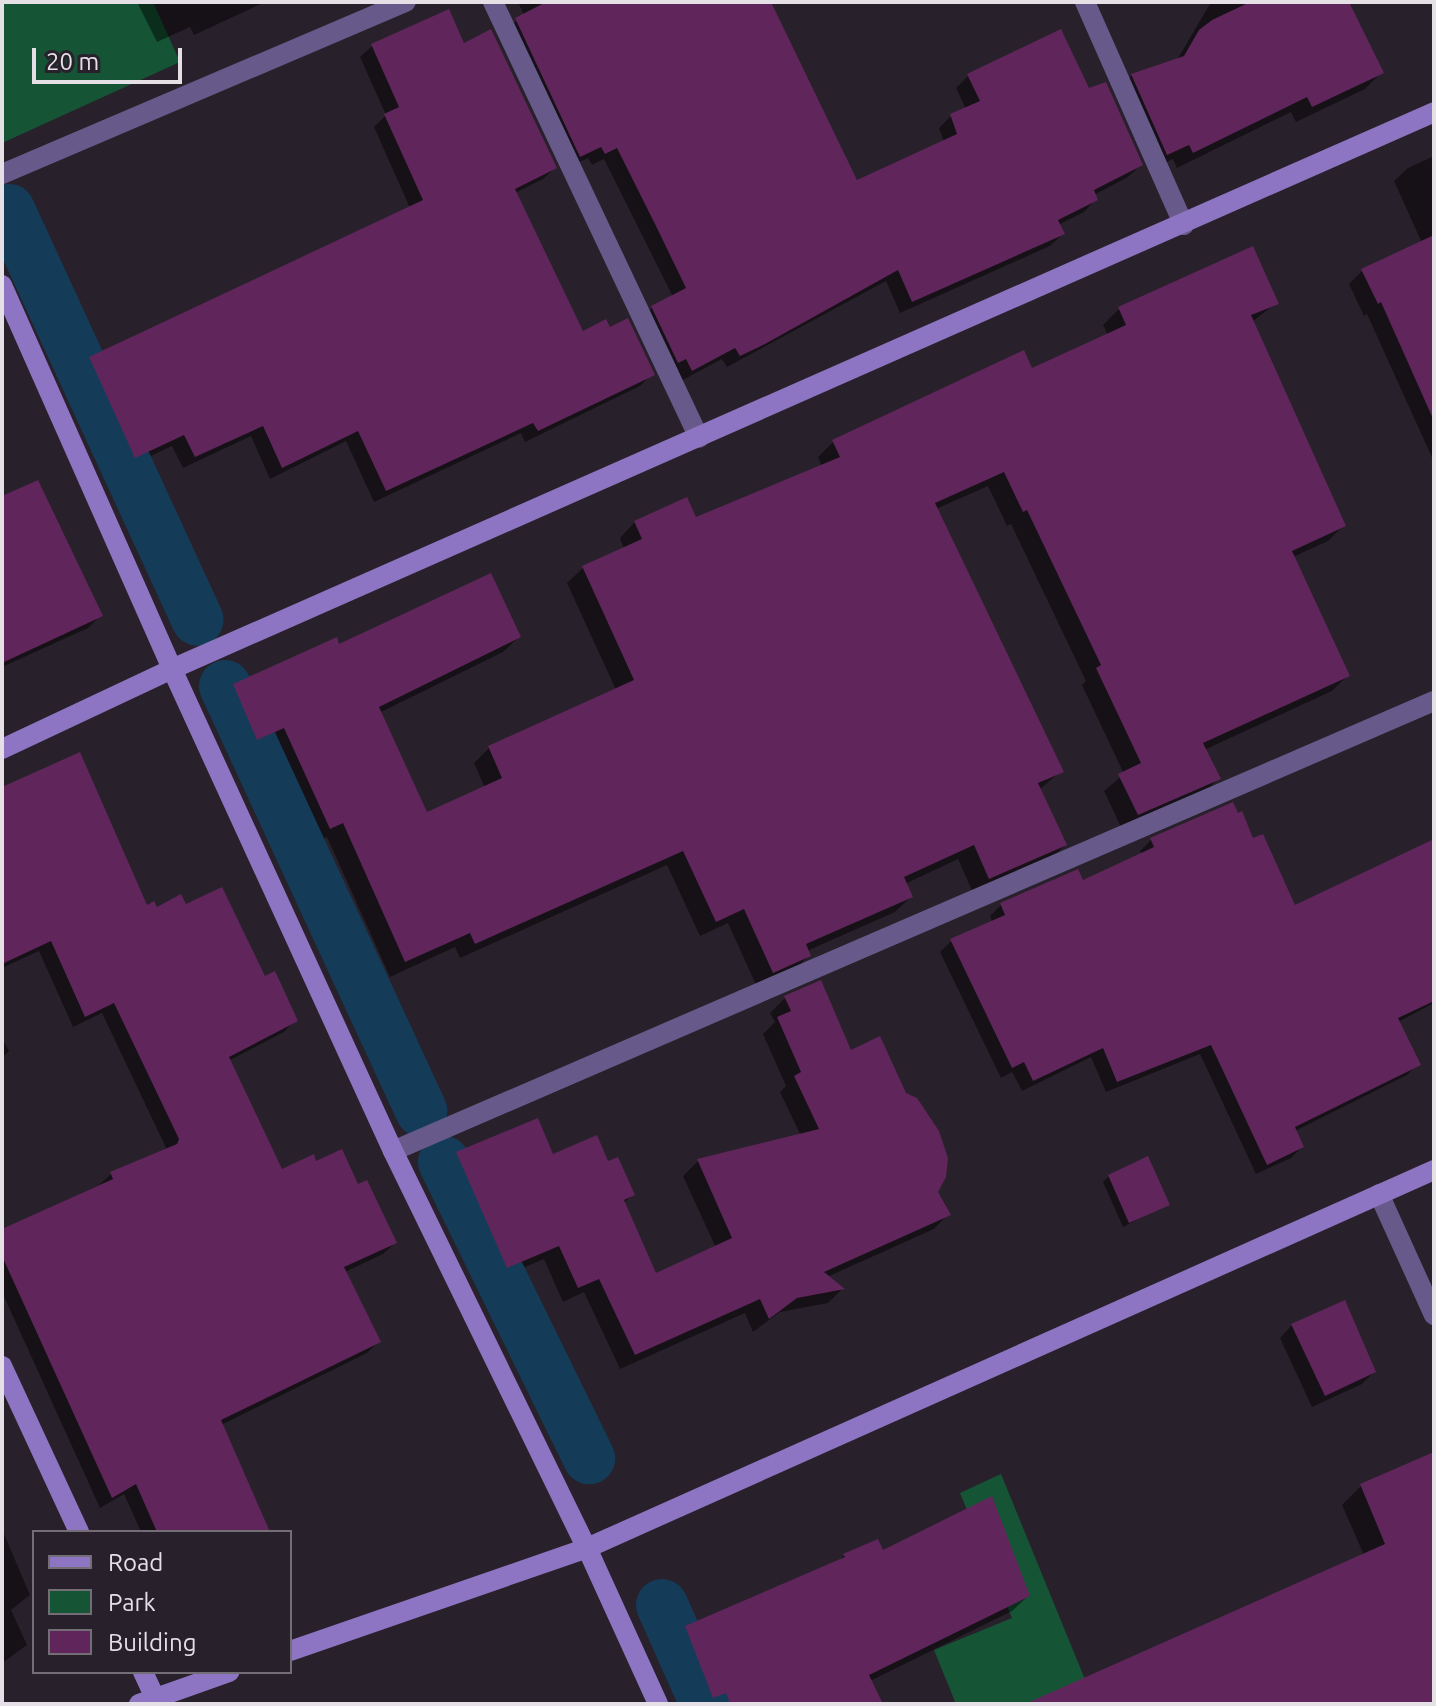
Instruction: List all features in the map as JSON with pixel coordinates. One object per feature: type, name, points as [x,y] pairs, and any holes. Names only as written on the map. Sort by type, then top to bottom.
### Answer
[{"type":"street","points":[[2,174],[406,2]]},
{"type":"street","points":[[493,2],[699,438]]},
{"type":"street","points":[[1085,2],[1184,225]]},
{"type":"street","points":[[2,749],[172,669],[1184,225],[1434,112]]},
{"type":"street","points":[[2,285],[172,669],[393,1151],[587,1548],[658,1704]]},
{"type":"street","points":[[393,1151],[1434,701]]},
{"type":"street","points":[[292,1650],[587,1548],[1434,1170]]},
{"type":"street","points":[[1379,1194],[1434,1315]]},
{"type":"street","points":[[2,1366],[78,1530]]},
{"type":"street","points":[[144,1674],[151,1702],[224,1674]]},
{"type":"green space","points":[[2,2],[153,2],[180,62],[2,143]]},
{"type":"green space","points":[[1001,1474],[1095,1704],[956,1704],[934,1650],[1012,1618],[960,1493]]},
{"type":"building","points":[[546,2],[771,2],[857,180],[957,134],[950,114],[980,101],[967,74],[1061,29],[1089,88],[1106,82],[1143,165],[1094,190],[1098,200],[1058,220],[1065,234],[912,302],[898,270],[765,344],[740,356],[735,348],[692,371],[686,359],[678,363],[651,306],[686,288],[617,148],[605,154],[601,147],[580,157],[515,18]]},
{"type":"building","points":[[1250,2],[1349,2],[1384,73],[1312,107],[1307,97],[1193,153],[1189,145],[1167,155],[1131,74],[1184,56],[1199,30],[1212,20]]},
{"type":"building","points":[[449,9],[464,43],[491,29],[557,168],[515,189],[583,331],[606,319],[610,327],[628,318],[655,375],[538,431],[533,423],[386,491],[358,431],[282,468],[263,426],[195,457],[184,435],[135,458],[89,357],[423,200],[384,114],[399,107],[371,44]]},
{"type":"building","points":[[1434,235],[1434,421],[1381,302],[1378,304],[1361,269]]},
{"type":"building","points":[[1253,246],[1279,304],[1251,315],[1346,526],[1292,551],[1350,676],[1203,743],[1221,779],[1138,815],[1118,774],[1141,763],[1096,668],[1101,665],[1027,510],[1023,512],[1004,472],[935,503],[1064,772],[1038,783],[1067,845],[989,879],[974,845],[904,877],[913,897],[806,944],[811,956],[773,973],[744,909],[716,922],[683,851],[475,944],[470,933],[405,962],[343,823],[330,829],[284,728],[257,740],[233,684],[337,637],[339,644],[491,573],[521,637],[379,707],[427,812],[502,778],[488,746],[634,680],[582,566],[642,539],[634,521],[687,497],[696,517],[840,457],[832,440],[1024,350],[1032,368],[1126,325],[1118,307]]},
{"type":"building","points":[[38,480],[103,616],[2,663],[2,496]]},
{"type":"building","points":[[80,752],[147,905],[154,901],[157,907],[181,894],[186,904],[222,887],[265,976],[275,971],[298,1021],[229,1057],[282,1169],[314,1154],[316,1161],[342,1149],[358,1184],[367,1180],[397,1243],[344,1267],[381,1342],[221,1420],[269,1530],[156,1530],[136,1484],[112,1498],[2,1256],[2,1229],[113,1179],[110,1172],[177,1144],[179,1139],[114,1003],[85,1017],[51,941],[2,964],[2,787]]},
{"type":"building","points":[[1233,802],[1238,813],[1242,811],[1253,838],[1263,834],[1295,905],[1434,839],[1434,1001],[1398,1018],[1421,1065],[1295,1127],[1304,1147],[1267,1165],[1211,1045],[1117,1082],[1103,1048],[1033,1081],[1024,1062],[1012,1068],[950,939],[1005,915],[1000,903],[1078,869],[1083,880],[1154,847],[1150,838]]},
{"type":"building","points":[[821,980],[851,1050],[880,1036],[906,1093],[917,1098],[939,1131],[948,1158],[946,1177],[938,1192],[951,1215],[824,1272],[845,1289],[797,1298],[769,1319],[760,1299],[635,1355],[599,1279],[578,1288],[559,1246],[507,1268],[456,1152],[538,1118],[553,1154],[597,1135],[608,1161],[618,1157],[635,1195],[624,1200],[656,1273],[732,1238],[697,1159],[819,1129],[794,1076],[801,1072],[777,1017],[791,1011],[784,996]]},
{"type":"building","points":[[1148,1156],[1170,1205],[1129,1223],[1108,1175]]},
{"type":"building","points":[[1345,1300],[1376,1372],[1325,1396],[1291,1324]]},
{"type":"building","points":[[1434,1452],[1434,1704],[1025,1704],[1385,1544],[1360,1484]]},
{"type":"building","points":[[992,1496],[1030,1596],[869,1675],[883,1704],[730,1704],[726,1693],[713,1698],[685,1626],[845,1557],[843,1554],[878,1539],[883,1550]]},
{"type":"waterway","points":[[9,210],[198,620]]},
{"type":"waterway","points":[[225,686],[421,1111]]},
{"type":"waterway","points":[[444,1162],[589,1458]]},
{"type":"waterway","points":[[662,1605],[706,1704]]}]
